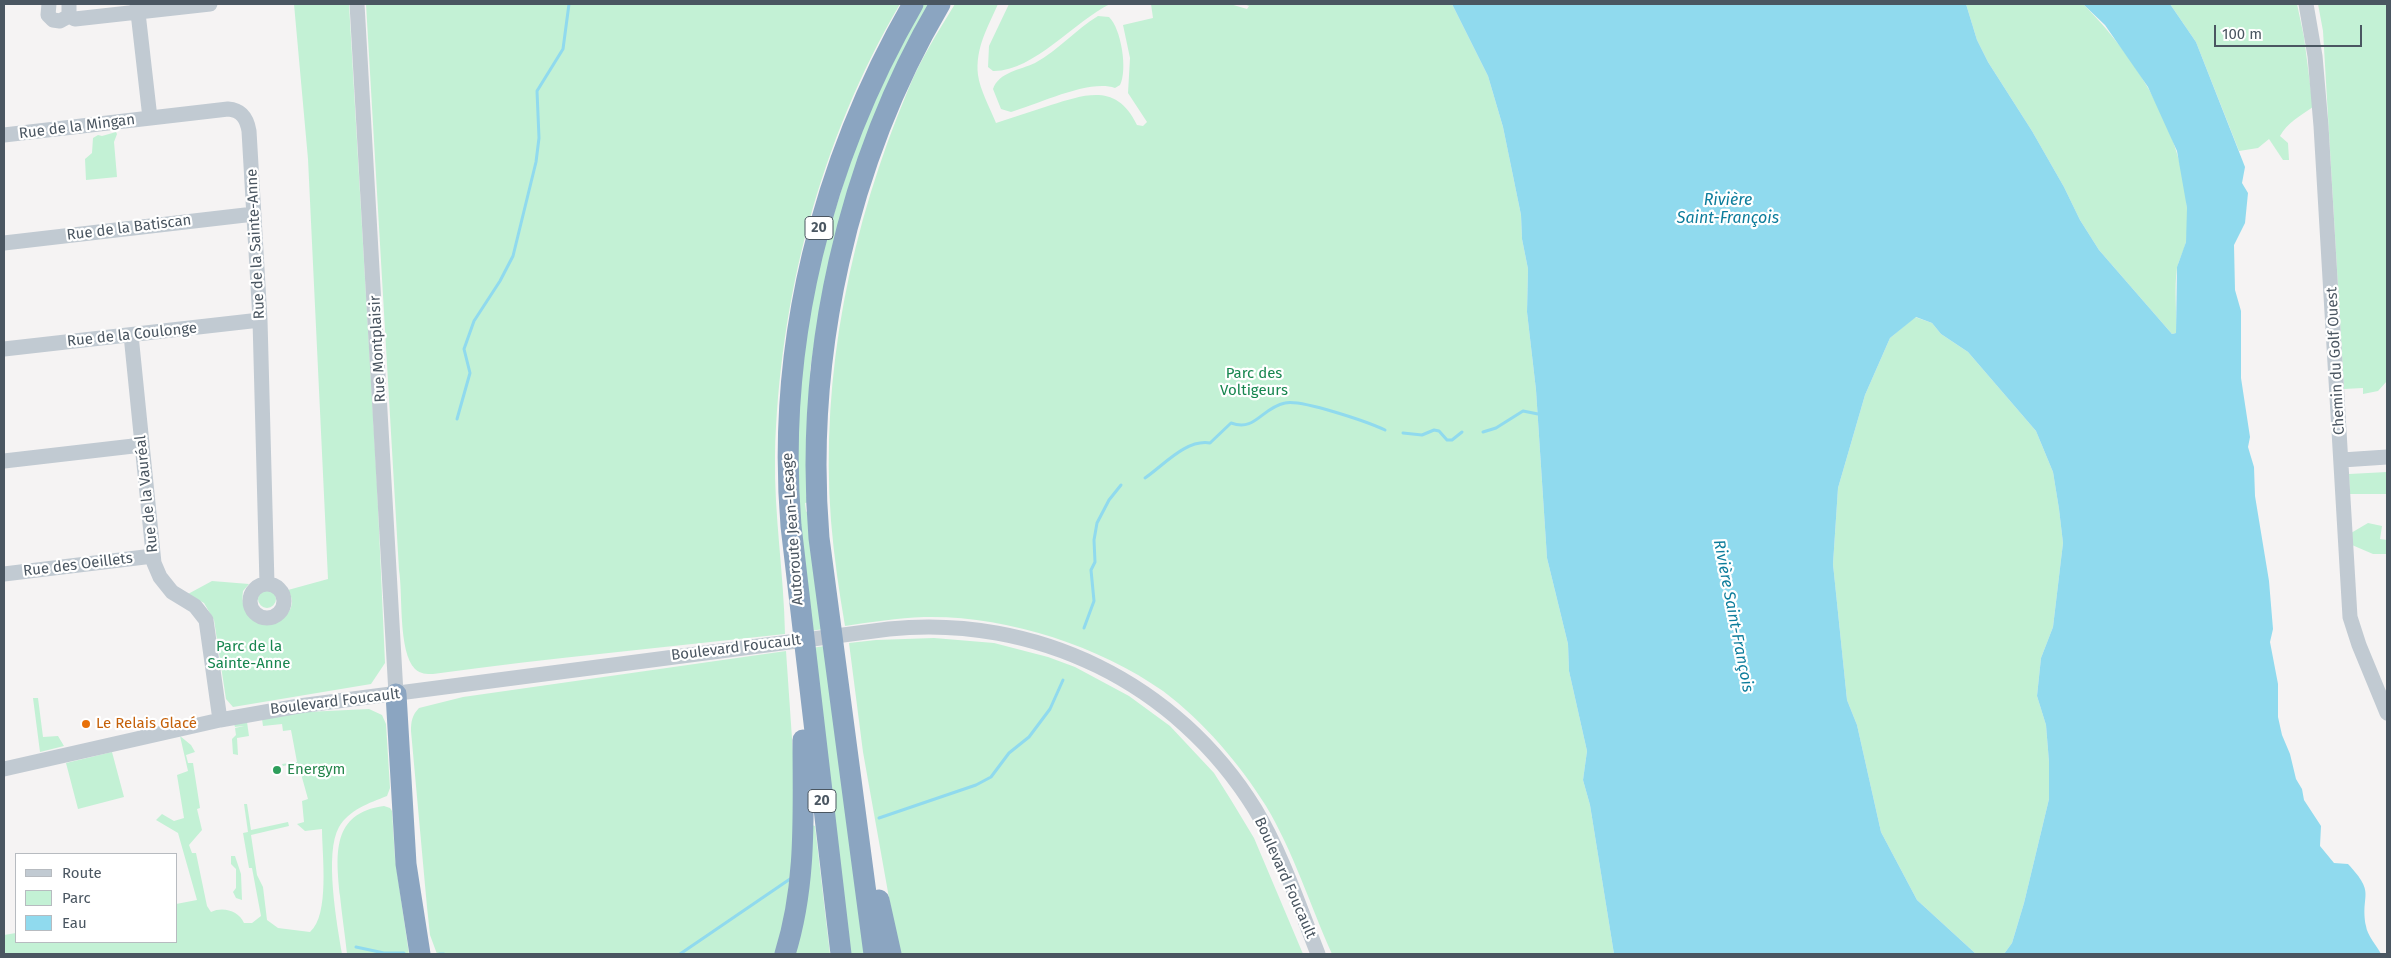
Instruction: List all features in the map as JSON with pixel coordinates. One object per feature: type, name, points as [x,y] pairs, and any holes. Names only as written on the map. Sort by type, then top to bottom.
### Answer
[{"type":"highway","name":"Autoroute Jean-Lesage","points":[[840,954],[790,526],[787,460],[792,377],[802,301],[823,213],[843,150],[869,88],[913,4]]},
{"type":"highway","name":"Autoroute Jean-Lesage","points":[[874,954],[818,516],[817,444],[824,348],[841,255],[866,168],[898,86],[940,4]]},
{"type":"highway","points":[[785,954],[798,904],[803,856],[803,647]]},
{"type":"highway","points":[[396,694],[406,864],[420,954]]},
{"type":"highway","points":[[850,774],[891,954]]},
{"type":"highway","points":[[412,902],[429,954]]},
{"type":"street","points":[[49,4],[48,15],[53,20],[63,21],[69,10],[75,19],[138,8],[210,4]]},
{"type":"street","name":"Rue Montplaisir","points":[[357,4],[396,694]]},
{"type":"street","name":"Chemin du Golf Ouest","points":[[2306,4],[2319,95],[2350,617],[2359,645],[2387,713]]},
{"type":"street","points":[[138,8],[150,118]]},
{"type":"street","name":"Rue de la Sainte-Anne","points":[[150,118],[228,109],[243,115],[249,131],[260,320],[267,584]]},
{"type":"street","name":"Rue de la Mingan","points":[[4,135],[150,118]]},
{"type":"street","name":"Rue de la Batiscan","points":[[4,243],[254,214]]},
{"type":"street","name":"Rue de la Coulonge","points":[[4,349],[260,320]]},
{"type":"street","name":"Rue de la Vauréal","points":[[131,336],[153,556],[156,568],[166,585],[172,592],[194,606],[206,620],[220,720]]},
{"type":"street","points":[[4,461],[142,445]]},
{"type":"street","points":[[2342,460],[2387,457]]},
{"type":"street","name":"Rue des Oeillets","points":[[4,574],[153,556]]},
{"type":"street","name":"Boulevard Foucault","points":[[4,769],[220,720],[299,706],[859,633],[936,626],[1007,634],[1038,642],[1078,656],[1110,671],[1147,693],[1202,741],[1246,795],[1278,855],[1318,954]]},
{"type":"green space","name":"Parc de la Sainte-Anne","points":[[294,4],[349,4],[377,484],[385,663],[371,684],[233,707],[226,699],[214,620],[204,603],[188,594],[212,581],[249,584],[243,591],[244,607],[250,617],[260,622],[271,622],[289,612],[292,602],[288,590],[328,579],[308,159]]},
{"type":"green space","points":[[366,4],[900,4],[872,56],[847,110],[826,165],[809,222],[795,280],[785,338],[778,397],[775,456],[785,634],[433,674],[419,672],[415,669],[406,650],[402,622]]},
{"type":"green space","points":[[922,4],[932,4],[838,225],[822,297],[810,370],[813,381],[806,495],[809,502],[805,503],[806,511],[810,516],[824,629],[810,631],[796,498],[797,422],[804,345],[820,258],[862,125]]},
{"type":"green space","name":"Parc des Voltigeurs","points":[[955,4],[998,4],[983,38],[978,56],[978,75],[981,87],[996,123],[1076,98],[1100,95],[1110,97],[1120,103],[1129,112],[1137,125],[1143,126],[1147,122],[1128,93],[1130,58],[1123,25],[1153,18],[1151,4],[1230,4],[1247,9],[1249,6],[1244,4],[1452,4],[1488,76],[1503,127],[1521,215],[1522,239],[1528,269],[1527,312],[1536,390],[1547,558],[1568,644],[1569,671],[1587,751],[1583,780],[1590,805],[1614,954],[1332,954],[1285,842],[1256,790],[1220,744],[1193,716],[1163,691],[1109,660],[1080,647],[1018,627],[986,621],[924,617],[845,626],[832,534],[829,466],[830,411],[844,301],[870,194],[888,142],[918,68]]},
{"type":"green space","points":[[1009,4],[1110,4],[1038,55],[1008,69],[993,71],[988,67],[989,46]]},
{"type":"green space","points":[[1966,4],[2083,4],[2103,25],[2138,72],[2166,124],[2177,152],[2184,180],[2187,234],[2176,276],[2176,333],[2172,334],[2099,250],[2080,220],[2064,187],[2032,131],[1988,62],[1977,40]]},
{"type":"green space","points":[[2170,4],[2297,4],[2304,37],[2313,107],[2290,123],[2280,136],[2288,143],[2289,160],[2283,160],[2269,139],[2258,148],[2239,151],[2196,42]]},
{"type":"green space","points":[[2318,4],[2387,4],[2387,381],[2378,391],[2363,394],[2363,388],[2344,389],[2323,31]]},
{"type":"green space","points":[[1098,16],[1109,17],[1120,39],[1123,70],[1120,85],[1115,88],[1104,86],[1078,90],[1011,112],[1001,109],[993,89],[1000,79],[1011,72],[1044,58]]},
{"type":"green space","points":[[116,132],[114,142],[117,177],[86,180],[85,159],[92,153],[93,138],[98,135],[102,136]]},
{"type":"green space","points":[[1915,317],[1932,323],[1941,334],[1968,352],[2036,431],[2053,472],[2059,509],[2063,543],[2053,627],[2041,658],[2037,696],[2046,725],[2049,799],[2024,903],[2012,943],[2004,954],[1976,954],[1917,900],[1881,832],[1857,725],[1847,700],[1833,564],[1838,488],[1865,395],[1890,338]]},
{"type":"green space","points":[[2387,472],[2387,494],[2350,494],[2349,474]]},
{"type":"green space","points":[[2368,523],[2382,526],[2380,539],[2387,540],[2387,554],[2373,554],[2352,545],[2351,533]]},
{"type":"green space","points":[[263,590],[271,590],[276,595],[274,606],[263,608],[258,603],[258,595]]},
{"type":"green space","points":[[934,638],[994,643],[1048,657],[1075,667],[1129,696],[1170,726],[1214,773],[1254,838],[1303,954],[899,954],[863,752],[849,643]]},
{"type":"green space","points":[[825,646],[866,954],[850,954],[811,648]]},
{"type":"green space","points":[[786,651],[795,782],[793,882],[776,954],[437,954],[430,935],[411,731],[412,719],[419,708],[463,697]]},
{"type":"green space","points":[[33,698],[38,698],[43,737],[58,736],[64,746],[40,752]]},
{"type":"green space","points":[[369,709],[382,715],[386,724],[390,788],[387,796],[360,808],[343,821],[335,839],[332,854],[333,889],[342,954],[4,954],[4,935],[15,933],[15,943],[178,943],[178,904],[197,900],[178,833],[156,820],[162,814],[174,821],[184,818],[177,775],[188,771],[180,736],[191,745],[195,752],[186,755],[188,763],[193,763],[200,808],[197,809],[202,830],[189,845],[192,853],[196,853],[207,906],[211,912],[225,910],[235,913],[244,923],[252,923],[261,916],[252,868],[249,868],[243,833],[248,832],[244,804],[247,804],[251,830],[288,822],[289,826],[251,835],[257,875],[263,887],[267,920],[278,928],[310,932],[316,924],[323,899],[322,829],[305,831],[297,824],[304,822],[302,801],[308,799],[298,763],[283,766],[282,764],[297,762],[291,730],[283,731],[282,724],[263,726],[262,719],[306,712]]},
{"type":"green space","points":[[247,722],[249,736],[237,738],[238,755],[233,754],[232,739],[236,735],[235,728],[244,726],[235,727],[234,724]]},
{"type":"green space","points":[[112,752],[124,797],[78,809],[66,763]]},
{"type":"green space","points":[[384,806],[392,811],[395,858],[409,954],[347,954],[338,866],[338,851],[341,838],[346,827],[354,817],[367,810]]},
{"type":"green space","points":[[809,824],[815,826],[830,954],[790,954]]},
{"type":"green space","points":[[231,856],[235,856],[241,874],[242,900],[236,898],[233,892],[236,888],[236,869],[231,864]]},
{"type":"water","name":"Rivière Saint-François","points":[[1452,4],[1966,4],[1977,40],[1988,62],[2032,131],[2064,187],[2080,220],[2099,250],[2172,334],[2176,333],[2177,267],[2186,242],[2187,208],[2177,151],[2148,87],[2105,25],[2083,4],[2170,4],[2196,42],[2245,167],[2242,183],[2248,193],[2245,223],[2234,245],[2235,290],[2241,311],[2241,378],[2250,437],[2248,447],[2254,467],[2255,496],[2269,581],[2273,629],[2270,642],[2278,684],[2278,717],[2282,735],[2290,754],[2296,779],[2302,789],[2304,800],[2321,826],[2320,846],[2334,863],[2348,864],[2362,882],[2366,894],[2365,915],[2367,929],[2381,954],[2004,954],[2012,943],[2024,903],[2049,799],[2046,725],[2037,696],[2041,658],[2053,627],[2063,543],[2059,509],[2053,472],[2036,431],[1968,352],[1941,334],[1932,323],[1916,317],[1890,338],[1865,395],[1838,488],[1833,564],[1847,700],[1857,725],[1881,832],[1917,900],[1976,954],[1614,954],[1590,805],[1583,780],[1587,751],[1569,671],[1568,644],[1547,558],[1536,390],[1527,312],[1528,269],[1522,239],[1521,215],[1503,127],[1488,76]]},
{"type":"waterway","points":[[457,419],[470,373],[464,349],[474,321],[500,281],[513,256],[536,162],[539,138],[537,91],[563,49],[569,4]]},
{"type":"waterway","points":[[1145,478],[1184,449],[1192,445],[1210,443],[1231,423],[1240,425],[1253,422],[1270,409],[1285,403],[1305,404],[1350,417],[1385,430]]},
{"type":"waterway","points":[[1483,432],[1496,428],[1523,411],[1538,414]]},
{"type":"waterway","points":[[1403,433],[1422,435],[1434,430],[1439,431],[1447,440],[1452,440],[1462,432]]},
{"type":"waterway","points":[[1084,628],[1094,601],[1091,570],[1095,562],[1094,540],[1097,523],[1109,500],[1121,485]]},
{"type":"waterway","points":[[879,818],[976,785],[991,777],[1009,753],[1029,737],[1050,709],[1063,680]]},
{"type":"waterway","points":[[680,954],[790,879]]},
{"type":"waterway","points":[[356,947],[384,953],[404,953]]},
{"type":"waterway","points":[[439,954],[444,954]]},
{"type":"place","name":"Le Relais Glacé","points":[[86,724]]},
{"type":"place","name":"Energym","points":[[277,770]]}]
